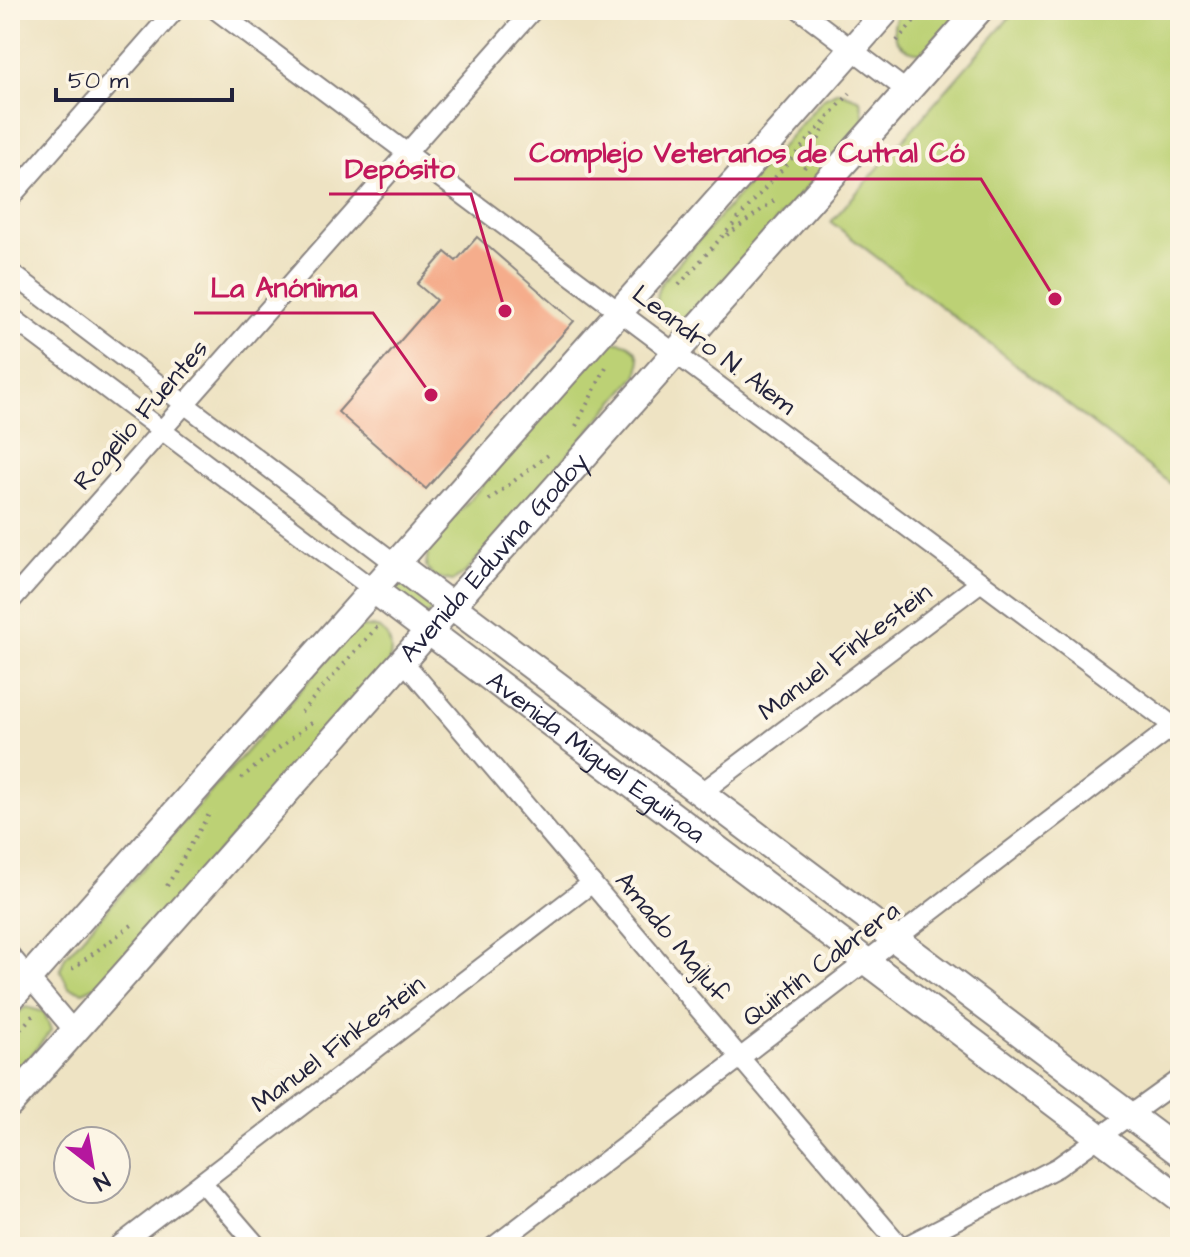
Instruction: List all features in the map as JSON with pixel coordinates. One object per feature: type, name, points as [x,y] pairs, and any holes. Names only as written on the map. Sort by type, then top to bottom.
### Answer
[{"type":"main road","points":[[10,999],[887,10]]},
{"type":"main road","name":"Avenida Eduvina Godoy","points":[[10,1104],[979,10]]},
{"type":"main road","name":"Avenida Miguel Eguinoa","points":[[396,564],[1180,1153]]},
{"type":"main road","name":"Avenida Miguel Eguinoa","points":[[374,590],[1180,1198]]},
{"type":"street","points":[[10,198],[175,10]]},
{"type":"street","name":"Leandro N. Alem","points":[[216,10],[1178,726]]},
{"type":"street","name":"Rogelio Fuentes","points":[[10,602],[533,10]]},
{"type":"street","points":[[800,10],[907,91]]},
{"type":"street","name":"Avenida Miguel Eguinoa","points":[[10,272],[396,564]]},
{"type":"street","name":"Avenida Miguel Eguinoa","points":[[10,316],[374,590]]},
{"type":"street","name":"Manuel Finkestein","points":[[701,793],[981,582]]},
{"type":"street","name":"Amado Majluf","points":[[403,661],[902,1247]]},
{"type":"street","name":"Quintín Cabrera","points":[[493,1247],[1178,726]]},
{"type":"street","name":"Manuel Finkestein","points":[[117,1247],[592,883]]},
{"type":"street","points":[[10,955],[74,1031]]},
{"type":"street","points":[[902,1247],[1050,1171],[1101,1138],[1180,1079]]},
{"type":"street","points":[[202,1182],[258,1247]]},
{"type":"path","points":[[897,41],[923,10]]},
{"type":"path","points":[[669,297],[850,93]]},
{"type":"path","points":[[801,174],[832,113]]},
{"type":"path","points":[[720,239],[782,195]]},
{"type":"path","points":[[575,428],[606,367]]},
{"type":"path","points":[[488,500],[557,449]]},
{"type":"path","points":[[241,778],[328,710]]},
{"type":"path","points":[[161,897],[211,811]]},
{"type":"path","points":[[61,977],[143,918]]},
{"type":"path","points":[[10,1041],[39,1008]]},
{"type":"green space","points":[[901,10],[966,10],[926,52],[917,52],[902,46],[897,40],[894,26]]},
{"type":"green space","points":[[1016,10],[1180,10],[1180,491],[831,222]]},
{"type":"green space","points":[[838,91],[860,100],[865,122],[695,312],[678,318],[664,313],[657,300],[661,283],[824,98]]},
{"type":"green space","points":[[613,342],[627,344],[637,353],[639,365],[634,379],[464,574],[453,581],[433,577],[426,566],[429,546],[601,350]]},
{"type":"green space","points":[[398,579],[431,603],[432,611],[424,616],[391,593],[390,585]]},
{"type":"green space","points":[[362,627],[379,629],[388,638],[391,651],[387,667],[96,986],[83,992],[69,988],[60,970],[65,957],[349,635]]},
{"type":"green space","points":[[26,1007],[44,1012],[51,1030],[10,1082],[10,1018]]},
{"type":"building","points":[[477,237],[574,321],[426,489],[338,412],[436,300],[417,284],[445,252],[456,261]]},
{"type":"place","name":"Complejo Veteranos de Cutral Có","points":[[1055,299]]},
{"type":"place","name":"Depósito","points":[[505,311]]},
{"type":"place","name":"La Anónima","points":[[431,395]]}]
